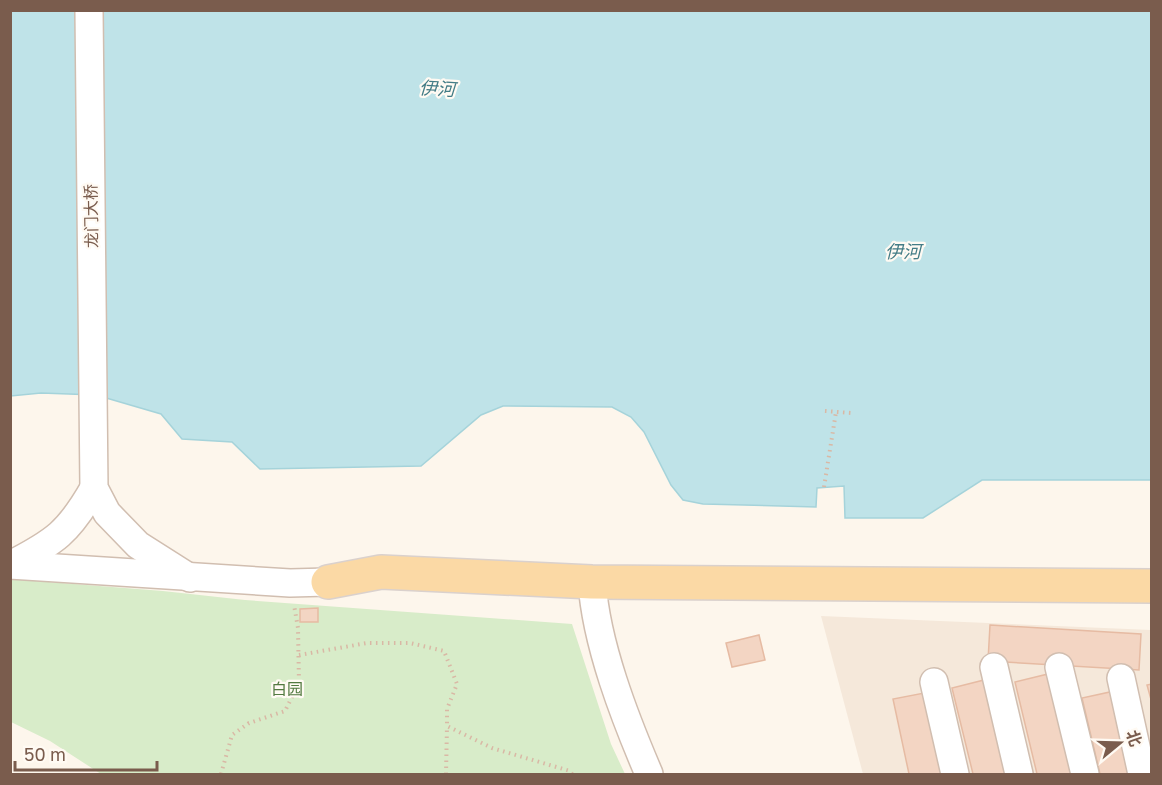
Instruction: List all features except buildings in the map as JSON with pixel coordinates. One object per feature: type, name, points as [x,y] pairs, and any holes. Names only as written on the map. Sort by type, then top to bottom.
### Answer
[{"type":"main road","points":[[328,582],[381,572],[592,592],[844,602],[1152,606]]},
{"type":"main road","points":[[592,592],[1152,586]]},
{"type":"street","name":"龙门大桥","points":[[89,10],[94,489]]},
{"type":"street","points":[[10,565],[60,536],[72,523],[94,489],[107,513],[138,545],[190,578]]},
{"type":"street","points":[[10,565],[190,578],[290,583],[328,582]]},
{"type":"street","points":[[592,592],[597,624],[624,712],[649,774]]},
{"type":"street","points":[[994,667],[1019,774]]},
{"type":"street","points":[[1059,667],[1084,774]]},
{"type":"street","points":[[1121,678],[1142,774]]},
{"type":"street","points":[[934,682],[955,774]]},
{"type":"path","points":[[825,411],[851,412]]},
{"type":"path","points":[[824,487],[837,412]]},
{"type":"path","points":[[221,774],[232,735],[249,723],[285,711],[298,684],[298,628],[290,583]]},
{"type":"path","points":[[298,655],[367,643],[410,643],[444,651],[457,684],[447,709],[446,774]]},
{"type":"path","points":[[447,726],[492,748],[570,771],[572,774]]},
{"type":"shaded area","points":[[821,616],[1151,630],[1151,774],[863,774]]},
{"type":"green space","name":"白园","points":[[10,579],[245,600],[572,624],[611,744],[625,774],[101,774],[50,741],[11,722]]},
{"type":"water","name":"伊河","points":[[11,11],[1151,11],[1151,480],[982,480],[923,518],[845,518],[844,486],[817,488],[816,507],[703,504],[683,500],[671,485],[644,432],[631,417],[612,407],[503,406],[481,415],[421,466],[260,469],[232,442],[182,439],[161,414],[96,395],[41,393],[11,396]]}]
